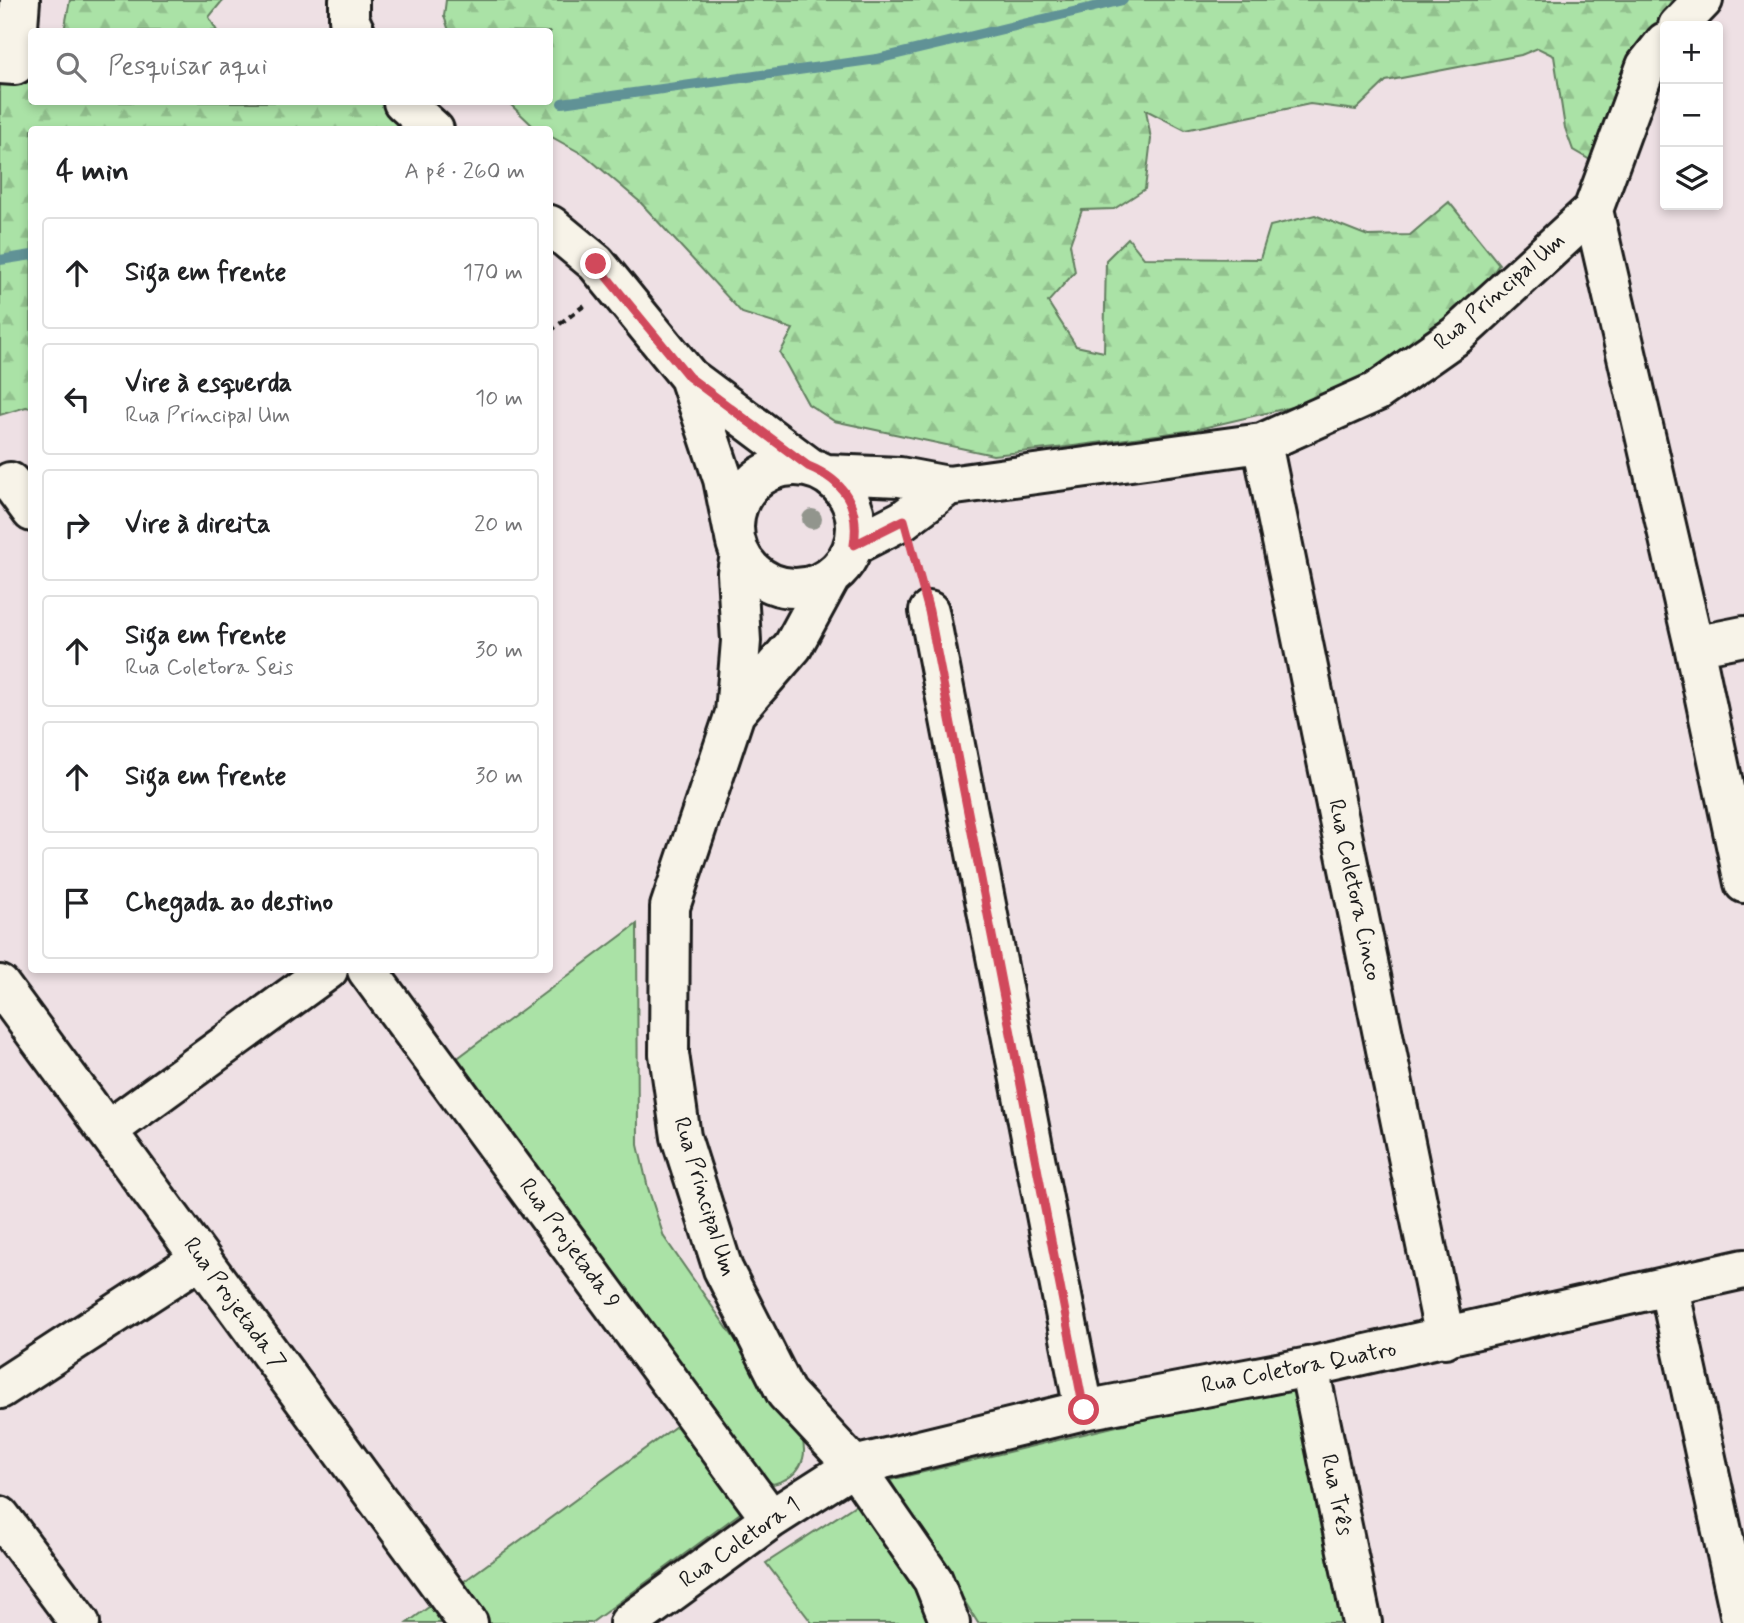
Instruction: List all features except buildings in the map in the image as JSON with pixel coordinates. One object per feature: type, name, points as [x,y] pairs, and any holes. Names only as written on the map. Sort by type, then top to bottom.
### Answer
[{"type":"street","points":[[8,64],[20,0]]},
{"type":"street","points":[[349,0],[349,19],[353,28]]},
{"type":"street","points":[[1683,21],[1703,0]]},
{"type":"street","name":"Rua Principal Um","points":[[817,470],[900,477],[948,486],[1262,443],[1376,392],[1447,342],[1593,210],[1647,66],[1660,49]]},
{"type":"street","points":[[406,105],[430,126]]},
{"type":"street","points":[[1593,210],[1694,646],[1744,883]]},
{"type":"street","points":[[553,228],[596,264],[689,377],[842,486],[852,504],[857,525],[854,545],[845,564],[830,578],[810,587],[789,589],[769,582],[751,571],[737,544],[734,515],[741,497],[753,481],[769,471],[789,465],[817,470]]},
{"type":"street","name":"Rua Principal Um","points":[[689,377],[723,479],[737,544],[741,641],[734,713],[670,907],[669,1054],[681,1137],[723,1269],[786,1393],[854,1466],[933,1580],[950,1623]]},
{"type":"street","name":"Rua Coletora Cinco","points":[[1262,443],[1445,1338]]},
{"type":"street","name":"Rua Principal Um","points":[[854,545],[904,520],[948,486]]},
{"type":"street","name":"Rua Principal Um","points":[[734,713],[793,646],[830,578]]},
{"type":"street","points":[[929,611],[1084,1410]]},
{"type":"street","points":[[1694,646],[1744,636]]},
{"type":"street","points":[[107,1131],[324,973]]},
{"type":"street","name":"Rua Projetada 9","points":[[369,973],[771,1519]]},
{"type":"street","name":"Rua Projetada 7","points":[[0,985],[468,1623]]},
{"type":"street","points":[[0,1389],[200,1259]]},
{"type":"street","name":"Rua Coletora Quatro","points":[[854,1466],[1084,1410],[1445,1338],[1744,1269]]},
{"type":"street","points":[[1669,1288],[1742,1623]]},
{"type":"street","name":"Rua Três","points":[[1309,1367],[1362,1623]]},
{"type":"street","name":"Rua Coletora 1","points":[[629,1623],[771,1519],[854,1466]]},
{"type":"street","points":[[0,1516],[80,1623]]},
{"type":"path","points":[[904,520],[929,611]]},
{"type":"green space","points":[[70,0],[223,0],[209,17],[215,28],[65,28]]},
{"type":"green space","points":[[446,0],[1672,0],[1632,62],[1592,161],[1573,150],[1565,128],[1554,56],[1538,48],[1521,55],[1386,81],[1356,110],[1310,104],[1185,130],[1146,110],[1151,139],[1145,189],[1114,209],[1082,210],[1070,244],[1075,272],[1048,302],[1076,346],[1104,352],[1106,260],[1128,238],[1144,258],[1260,259],[1270,226],[1315,215],[1368,236],[1410,235],[1449,202],[1499,264],[1480,293],[1396,363],[1334,397],[1194,430],[993,455],[834,421],[808,404],[780,353],[793,329],[742,313],[640,202],[586,156],[553,138],[553,126],[533,126],[511,105],[553,105],[553,28],[448,28],[444,16]]},
{"type":"green space","points":[[28,73],[28,105],[391,105],[411,126],[28,126],[28,407],[0,415],[0,74]]},
{"type":"green space","points":[[637,924],[638,1145],[648,1188],[664,1237],[801,1435],[804,1452],[800,1466],[789,1477],[773,1484],[762,1478],[455,1060]]},
{"type":"green space","points":[[1294,1384],[1344,1623],[978,1623],[890,1480]]},
{"type":"green space","points":[[698,1410],[762,1497],[591,1623],[407,1623]]},
{"type":"green space","points":[[868,1497],[945,1623],[812,1623],[766,1563]]},
{"type":"waterway","points":[[562,103],[877,59],[1123,0]]},
{"type":"waterway","points":[[0,260],[28,256]]},
{"type":"route","points":[[596,264],[639,312],[689,377],[808,466],[827,474],[842,486],[852,504],[857,525],[854,545],[904,520],[929,611],[1084,1410]]}]
